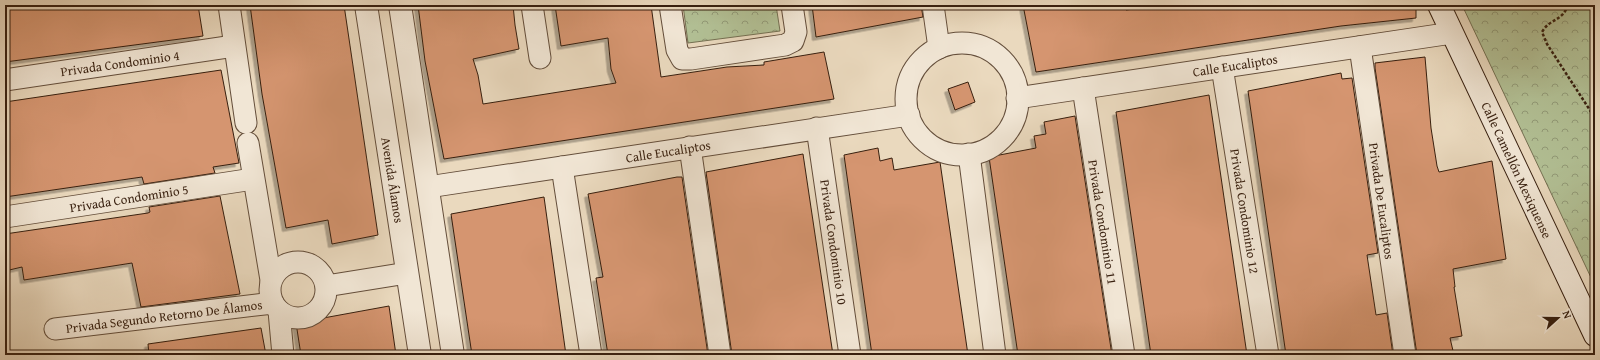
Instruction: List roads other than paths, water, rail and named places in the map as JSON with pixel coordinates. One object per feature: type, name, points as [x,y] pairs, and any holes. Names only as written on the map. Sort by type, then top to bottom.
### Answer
[{"type":"street","points":[[229,5],[253,179],[271,280],[270,294],[276,307],[283,355]]},
{"type":"street","name":"Avenida Álamos","points":[[366,5],[420,355]]},
{"type":"street","points":[[400,5],[453,355]]},
{"type":"street","points":[[532,5],[540,58]]},
{"type":"street","points":[[670,5],[676,50],[682,59],[691,59],[785,45],[793,41],[796,32],[792,5]]},
{"type":"street","points":[[933,5],[939,48]]},
{"type":"street","name":"Calle Camellón Mexiquense","points":[[1439,5],[1595,335]]},
{"type":"street","name":"Calle Eucaliptos","points":[[1018,98],[1452,33]]},
{"type":"street","points":[[958,43],[984,47],[995,54],[1005,64],[1012,75],[1017,89],[1018,98],[1015,116],[1010,129],[1001,140],[990,148],[977,153],[950,154],[938,150],[926,142],[917,132],[909,115],[907,94],[909,81],[915,69],[923,59],[939,48],[958,43]]},
{"type":"street","name":"Privada Condominio 4","points":[[5,80],[234,46]]},
{"type":"street","name":"Privada De Eucaliptos","points":[[1360,46],[1405,355]]},
{"type":"street","name":"Privada Condominio 12","points":[[1222,67],[1268,355]]},
{"type":"street","name":"Privada Condominio 11","points":[[1083,88],[1124,355]]},
{"type":"street","name":"Calle Eucaliptos","points":[[428,187],[909,115]]},
{"type":"street","name":"Privada Condominio 10","points":[[817,128],[850,355]]},
{"type":"street","points":[[690,147],[720,355]]},
{"type":"street","points":[[969,154],[995,355]]},
{"type":"street","points":[[562,167],[591,355]]},
{"type":"street","name":"Privada Condominio 5","points":[[5,217],[253,179]]},
{"type":"street","points":[[271,280],[277,270],[287,263],[299,261],[311,264],[320,272],[326,286],[326,293],[323,303],[317,311],[308,316],[299,318],[288,317],[276,307]]},
{"type":"street","points":[[326,286],[407,272]]},
{"type":"street","name":"Privada Segundo Retorno De Álamos","points":[[55,328],[276,307]]}]
